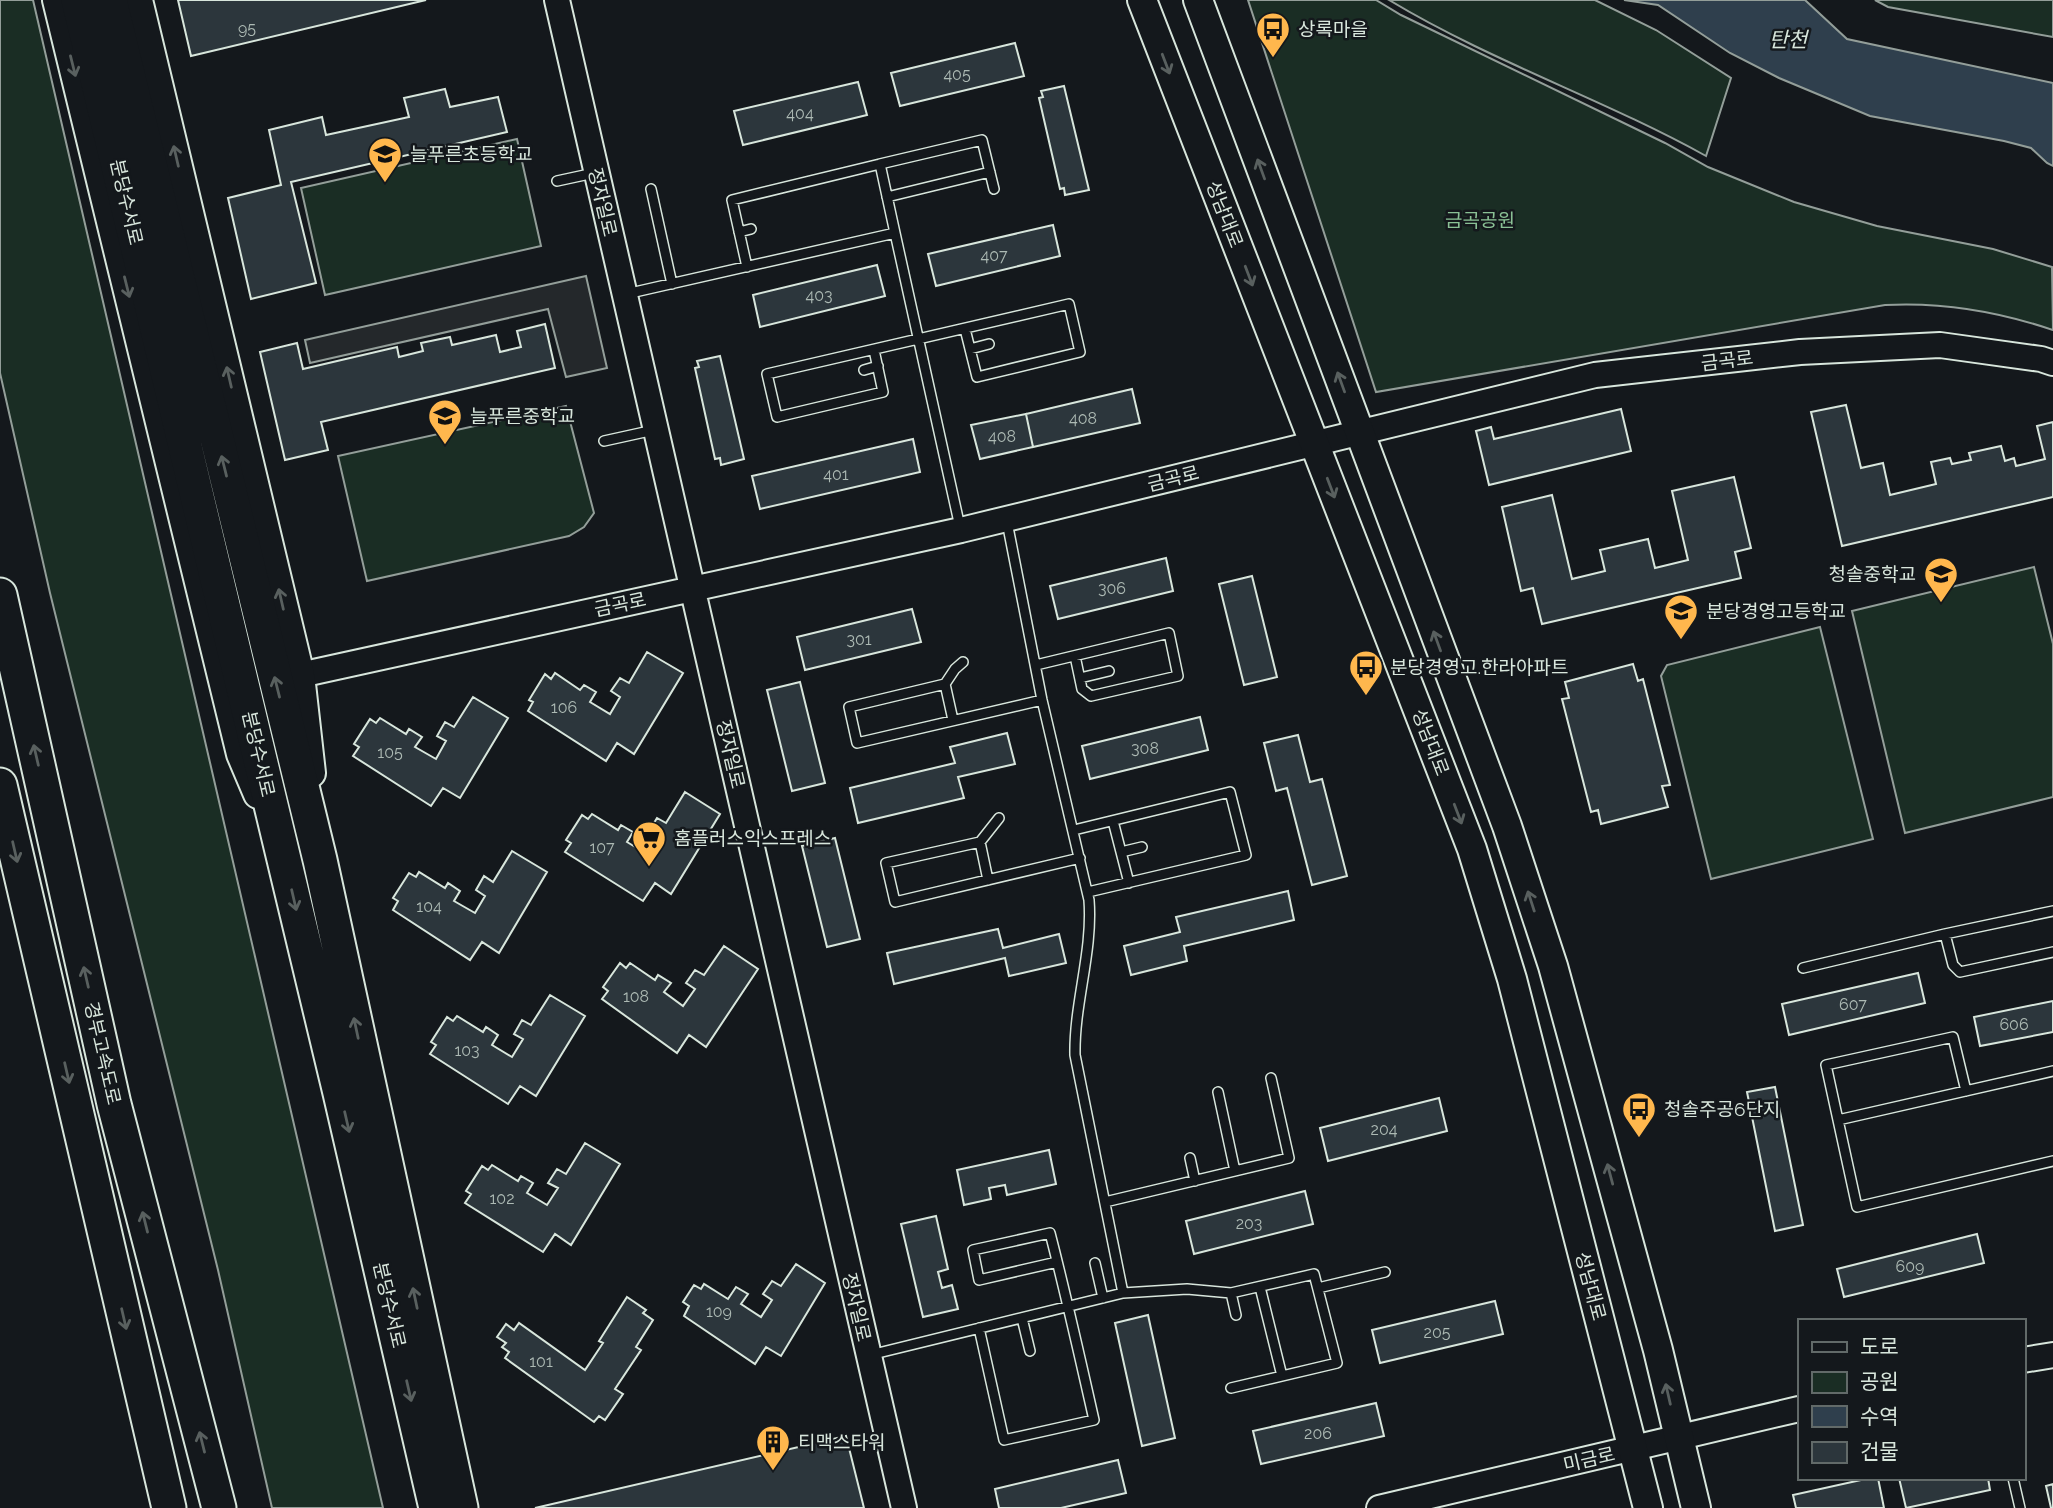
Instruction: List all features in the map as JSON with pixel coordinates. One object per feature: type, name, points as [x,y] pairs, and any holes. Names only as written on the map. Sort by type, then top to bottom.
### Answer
[{"type":"highway","name":"분당수서로","points":[[78,0],[283,853],[448,1506]]},
{"type":"highway","name":"분당수서로","points":[[110,0],[320,860],[448,1506]]},
{"type":"highway","name":"경부고속도로","points":[[0,596],[114,1104],[219,1508]]},
{"type":"highway","name":"경부고속도로","points":[[0,785],[169,1508]]},
{"type":"main road","points":[[57,0],[241,754],[283,853]]},
{"type":"main road","points":[[138,0],[300,674],[320,860]]},
{"type":"main road","name":"정자일로","points":[[557,0],[904,1508]]},
{"type":"main road","name":"성남대로","points":[[1142,0],[1472,849],[1512,979],[1648,1508]]},
{"type":"main road","points":[[1198,0],[1507,826],[1553,966],[1655,1337],[1696,1508]]},
{"type":"main road","name":"금곡로","points":[[300,674],[961,530],[1595,375],[1800,352],[1940,345],[2053,363]]},
{"type":"main road","points":[[2025,1360],[2053,1355]]},
{"type":"main road","name":"미금로","points":[[1379,1508],[1798,1409]]},
{"type":"lane","points":[[747,267],[732,200],[982,140],[994,189]]},
{"type":"lane","points":[[880,164],[961,530]]},
{"type":"lane","points":[[557,181],[596,172]]},
{"type":"lane","points":[[887,197],[990,172]]},
{"type":"lane","points":[[652,189],[672,284]]},
{"type":"lane","points":[[739,232],[751,229]]},
{"type":"lane","points":[[624,295],[895,233]]},
{"type":"lane","points":[[874,350],[883,392],[777,417],[767,374],[1069,304],[1080,352],[976,377],[965,329]]},
{"type":"lane","points":[[970,349],[989,344]]},
{"type":"lane","points":[[864,370],[878,366]]},
{"type":"lane","points":[[604,441],[656,429]]},
{"type":"lane","points":[[1007,518],[1042,700],[1088,892],[1090,927],[1074,1034],[1075,1055],[1123,1293]]},
{"type":"lane","points":[[1036,665],[1074,656],[1168,634],[1178,676],[1091,696],[1082,689],[1074,656]]},
{"type":"lane","points":[[963,662],[945,684],[849,707],[857,743],[1042,700]]},
{"type":"lane","points":[[1080,678],[1109,671]]},
{"type":"lane","points":[[945,684],[953,720]]},
{"type":"lane","points":[[1073,830],[1230,792],[1237,817],[1246,855],[1088,892]]},
{"type":"lane","points":[[999,818],[980,842],[886,863],[895,902],[1080,858]]},
{"type":"lane","points":[[1113,821],[1129,883]]},
{"type":"lane","points":[[980,842],[988,880]]},
{"type":"lane","points":[[1121,852],[1142,847]]},
{"type":"lane","points":[[1803,968],[2053,911]]},
{"type":"lane","points":[[1945,934],[1953,965],[1960,972],[2053,952]]},
{"type":"lane","points":[[1966,1091],[1953,1037],[1826,1065],[1857,1207],[2053,1161]]},
{"type":"lane","points":[[1838,1120],[2053,1071]]},
{"type":"lane","points":[[1105,1202],[1289,1158],[1271,1078]]},
{"type":"lane","points":[[1218,1092],[1235,1171]]},
{"type":"lane","points":[[1190,1158],[1195,1181]]},
{"type":"lane","points":[[979,1328],[1004,1440],[1094,1420],[1069,1307],[1050,1233],[973,1251],[979,1280],[1057,1262]]},
{"type":"lane","points":[[1095,1263],[1103,1298]]},
{"type":"lane","points":[[1318,1288],[1385,1272]]},
{"type":"lane","points":[[868,1355],[1123,1293],[1187,1289],[1231,1293],[1314,1274],[1337,1363],[1231,1388]]},
{"type":"lane","points":[[1260,1287],[1282,1376]]},
{"type":"lane","points":[[1231,1293],[1236,1315]]},
{"type":"lane","points":[[1022,1318],[1030,1350]]},
{"type":"lane","points":[[2013,1480],[2020,1508]]},
{"type":"green space","points":[[0,0],[33,0],[383,1508],[272,1508],[218,1270],[50,593],[0,373]]},
{"type":"green space","name":"금곡공원","points":[[1248,0],[1376,0],[1401,15],[1665,143],[1708,167],[1794,202],[1877,226],[1993,249],[2052,267],[2053,330],[1970,310],[1927,305],[1885,305],[1376,392]]},
{"type":"green space","points":[[1389,0],[1595,0],[1656,30],[1731,78],[1706,156],[1667,135],[1467,42]]},
{"type":"green space","points":[[1875,0],[2053,0],[2053,37],[1888,7]]},
{"type":"green space","points":[[517,139],[541,246],[325,295],[301,188]]},
{"type":"green space","points":[[566,406],[594,513],[584,527],[569,536],[367,581],[338,456]]},
{"type":"green space","points":[[2034,567],[2053,644],[2053,797],[1905,833],[1852,611]]},
{"type":"green space","points":[[1820,627],[1873,839],[1711,879],[1661,676],[1667,665]]},
{"type":"shaded area","points":[[586,276],[607,368],[566,377],[548,309],[310,363],[305,340]]},
{"type":"water","name":"탄천","points":[[1624,0],[1805,0],[1847,39],[2053,83],[2053,166],[2031,148],[1870,116],[1779,78],[1730,53],[1658,5]]},
{"type":"building","points":[[178,0],[426,0],[191,56]]},
{"type":"building","points":[[1015,43],[1024,76],[900,106],[891,73]]},
{"type":"building","points":[[858,82],[867,115],[743,145],[734,111]]},
{"type":"building","points":[[1064,86],[1089,190],[1065,195],[1064,188],[1060,189],[1039,98],[1043,97],[1041,91]]},
{"type":"building","points":[[445,89],[450,107],[498,97],[507,132],[291,182],[316,283],[251,299],[228,198],[281,185],[269,130],[322,117],[326,135],[409,117],[404,98]]},
{"type":"building","points":[[1053,225],[1060,256],[936,286],[928,254]]},
{"type":"building","points":[[877,265],[885,296],[760,327],[753,295]]},
{"type":"building","points":[[545,324],[555,368],[321,422],[328,450],[285,460],[260,352],[297,343],[303,369],[397,347],[399,357],[423,351],[421,343],[450,337],[452,345],[496,335],[500,352],[521,347],[517,331]]},
{"type":"building","points":[[720,356],[744,459],[721,465],[720,458],[715,459],[695,368],[699,367],[697,361]]},
{"type":"building","points":[[1132,389],[1140,423],[1033,447],[1026,414]]},
{"type":"building","points":[[1846,405],[1861,468],[1883,463],[1890,495],[1936,484],[1931,462],[1950,458],[1952,464],[1971,460],[1969,453],[2001,446],[2005,461],[2014,458],[2016,466],[2045,459],[2037,426],[2053,422],[2053,497],[1842,546],[1811,412]]},
{"type":"building","points":[[1621,409],[1631,451],[1489,485],[1476,431],[1491,427],[1494,439]]},
{"type":"building","points":[[1026,414],[1033,447],[980,459],[971,425]]},
{"type":"building","points":[[913,439],[920,472],[760,509],[752,476]]},
{"type":"building","points":[[1734,477],[1751,548],[1735,552],[1741,578],[1542,624],[1533,588],[1521,591],[1502,507],[1552,495],[1572,579],[1605,571],[1600,550],[1648,539],[1655,568],[1688,560],[1672,491]]},
{"type":"building","points":[[1166,558],[1173,591],[1058,619],[1050,586]]},
{"type":"building","points":[[1252,576],[1277,677],[1244,685],[1219,584]]},
{"type":"building","points":[[912,609],[921,642],[805,670],[797,637]]},
{"type":"building","points":[[647,652],[683,673],[634,754],[617,743],[606,761],[528,711],[533,702],[529,700],[545,674],[551,679],[555,673],[580,690],[584,685],[596,692],[590,702],[610,714],[620,697],[611,691],[620,678],[629,683]]},
{"type":"building","points":[[1633,664],[1638,681],[1643,679],[1670,785],[1662,786],[1668,807],[1601,824],[1598,810],[1591,812],[1562,699],[1569,698],[1565,682]]},
{"type":"building","points":[[800,682],[825,783],[792,791],[767,690]]},
{"type":"building","points":[[473,697],[508,718],[460,798],[443,788],[431,806],[353,756],[359,747],[354,744],[370,719],[376,723],[380,718],[406,734],[409,729],[422,737],[415,747],[436,759],[446,741],[437,736],[445,722],[454,727]]},
{"type":"building","points":[[1200,717],[1208,750],[1090,779],[1082,746]]},
{"type":"building","points":[[1007,733],[1015,764],[958,777],[964,798],[858,823],[850,788],[955,763],[950,747]]},
{"type":"building","points":[[1298,735],[1310,782],[1322,779],[1347,876],[1312,885],[1287,788],[1276,791],[1264,743]]},
{"type":"building","points":[[685,792],[720,814],[671,894],[655,883],[643,901],[565,852],[571,843],[566,840],[582,815],[588,819],[592,814],[618,830],[621,825],[633,832],[627,842],[647,854],[658,837],[649,831],[657,818],[666,823]]},
{"type":"building","points":[[835,838],[860,939],[827,947],[802,846]]},
{"type":"building","points":[[512,851],[547,872],[499,953],[482,942],[470,960],[393,910],[398,901],[393,898],[409,873],[416,877],[419,872],[445,888],[448,883],[460,891],[454,901],[475,913],[485,896],[476,890],[484,876],[493,882]]},
{"type":"building","points":[[1288,891],[1294,920],[1184,946],[1187,961],[1131,975],[1124,946],[1180,932],[1176,917]]},
{"type":"building","points":[[998,929],[1003,948],[1059,934],[1066,963],[1009,976],[1005,958],[894,984],[887,953]]},
{"type":"building","points":[[724,946],[758,969],[706,1047],[689,1035],[677,1053],[602,999],[608,991],[603,987],[620,963],[626,968],[630,963],[655,980],[658,975],[671,983],[664,992],[683,1006],[695,989],[686,983],[695,970],[704,975]]},
{"type":"building","points":[[1918,973],[1925,1003],[1789,1035],[1782,1004]]},
{"type":"building","points":[[550,995],[585,1016],[536,1096],[520,1086],[508,1104],[430,1054],[436,1045],[431,1042],[447,1017],[453,1021],[457,1016],[483,1032],[486,1027],[498,1035],[492,1045],[512,1057],[523,1039],[514,1034],[522,1020],[531,1025]]},
{"type":"building","points":[[2053,1001],[2053,1032],[1980,1046],[1974,1017]]},
{"type":"building","points":[[1775,1087],[1803,1225],[1775,1231],[1747,1092]]},
{"type":"building","points":[[1439,1098],[1447,1131],[1328,1161],[1320,1128]]},
{"type":"building","points":[[585,1143],[620,1164],[571,1245],[555,1234],[543,1252],[465,1203],[471,1194],[466,1191],[482,1166],[488,1170],[492,1165],[518,1181],[521,1176],[533,1183],[527,1193],[547,1205],[558,1188],[548,1183],[557,1169],[566,1174]]},
{"type":"building","points":[[1049,1150],[1056,1184],[1007,1195],[1005,1185],[989,1188],[991,1199],[964,1205],[957,1170]]},
{"type":"building","points":[[1305,1191],[1313,1224],[1194,1254],[1186,1221]]},
{"type":"building","points":[[936,1216],[948,1269],[938,1272],[942,1288],[952,1285],[958,1309],[923,1317],[901,1224]]},
{"type":"building","points":[[1977,1234],[1984,1263],[1844,1297],[1837,1269]]},
{"type":"building","points":[[796,1264],[825,1283],[781,1356],[766,1347],[755,1364],[684,1316],[689,1306],[683,1302],[694,1285],[701,1289],[704,1284],[728,1299],[736,1287],[748,1294],[741,1304],[761,1317],[772,1300],[763,1294],[772,1281],[781,1286]]},
{"type":"building","points":[[627,1297],[646,1310],[643,1313],[653,1320],[636,1347],[641,1350],[615,1389],[623,1394],[605,1420],[599,1416],[594,1422],[505,1358],[509,1352],[502,1347],[506,1343],[497,1337],[506,1324],[514,1330],[519,1323],[585,1370],[603,1343],[599,1341]]},
{"type":"building","points":[[1495,1301],[1503,1334],[1380,1363],[1372,1330]]},
{"type":"building","points":[[1148,1315],[1175,1438],[1142,1446],[1115,1323]]},
{"type":"building","points":[[1376,1403],[1384,1436],[1261,1464],[1253,1431]]},
{"type":"building","name":"티맥스타워","points":[[846,1436],[864,1508],[535,1508]]},
{"type":"building","points":[[1118,1460],[1126,1493],[1061,1508],[999,1508],[995,1489]]},
{"type":"building","points":[[1861,1480],[1878,1480],[1884,1508],[1796,1508],[1793,1495]]},
{"type":"building","points":[[1899,1480],[1988,1480],[1990,1490],[1906,1508]]},
{"type":"building","points":[[2053,1484],[2053,1508],[2051,1508],[2046,1486]]},
{"type":"place","name":"상록마을","points":[[1273,59]]},
{"type":"place","name":"늘푸른초등학교","points":[[385,184]]},
{"type":"place","name":"늘푸른중학교","points":[[445,446]]},
{"type":"place","name":"청솔중학교","points":[[1941,604]]},
{"type":"place","name":"분당경영고등학교","points":[[1681,641]]},
{"type":"place","name":"분당경영고.한라아파트","points":[[1366,697]]},
{"type":"place","name":"홈플러스익스프레스","points":[[649,868]]},
{"type":"place","name":"청솔주공6단지","points":[[1639,1139]]},
{"type":"place","name":"티맥스타워","points":[[773,1472]]}]
